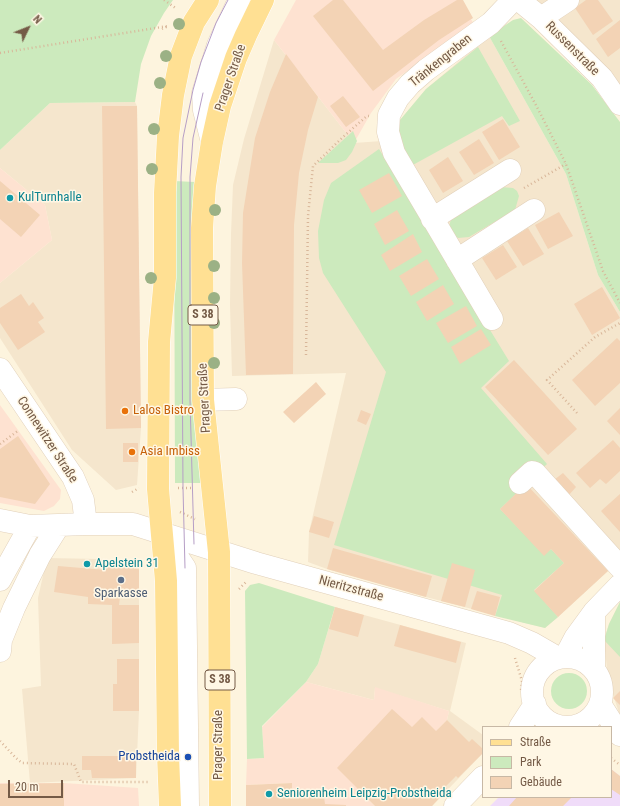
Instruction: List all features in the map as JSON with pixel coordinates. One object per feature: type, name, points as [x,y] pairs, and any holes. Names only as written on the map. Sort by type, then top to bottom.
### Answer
[{"type":"main road","points":[[170,806],[166,581],[158,489],[159,342],[165,278],[165,192],[168,136],[173,95],[181,56],[194,22],[208,0]]},
{"type":"main road","name":"Prager Straße","points":[[220,806],[219,552],[203,400],[202,228],[205,186],[212,142],[220,106],[236,58],[263,0]]},
{"type":"street","points":[[212,142],[204,110],[203,93],[218,45],[239,0]]},
{"type":"street","name":"Tränkengraben","points":[[492,319],[394,153],[388,132],[388,126],[389,115],[398,98],[410,84],[426,70],[490,23],[513,0]]},
{"type":"street","name":"Russenstraße","points":[[519,0],[541,18],[602,78],[620,104]]},
{"type":"street","points":[[541,18],[568,0]]},
{"type":"street","points":[[432,219],[510,170]]},
{"type":"street","points":[[457,260],[534,210]]},
{"type":"street","name":"Connewitzer Straße","points":[[0,369],[73,477],[83,500],[86,524]]},
{"type":"street","points":[[203,400],[236,398]]},
{"type":"street","points":[[520,483],[532,472],[535,473],[620,567]]},
{"type":"street","points":[[0,520],[30,526],[133,524],[194,544],[196,583],[198,806]]},
{"type":"street","points":[[0,651],[1,640],[14,608],[40,555],[59,525]]},
{"type":"street","points":[[0,580],[30,526]]},
{"type":"street","points":[[162,534],[185,568],[188,806]]},
{"type":"street","name":"Nieritzstraße","points":[[194,544],[510,643],[532,643],[562,657]]},
{"type":"street","points":[[562,657],[594,612],[620,585]]},
{"type":"street","points":[[594,612],[594,669]]},
{"type":"street","points":[[510,643],[528,660],[529,679],[533,690],[535,704],[540,714],[548,721],[569,726],[587,720],[595,713],[600,704],[602,686],[599,677],[594,669],[586,662],[576,658],[562,657],[549,662],[529,679]]},
{"type":"street","points":[[521,726],[535,704]]},
{"type":"street","points":[[600,704],[620,735]]},
{"type":"street","points":[[455,806],[482,777]]},
{"type":"path","points":[[164,0],[177,9]]},
{"type":"path","points":[[490,23],[537,107],[566,164],[603,271],[620,303]]},
{"type":"path","points":[[0,53],[168,26],[162,29]]},
{"type":"path","points":[[306,355],[308,216],[313,166],[367,116],[376,116],[388,126]]},
{"type":"path","points":[[524,188],[566,164]]},
{"type":"path","points":[[510,170],[524,188],[534,210]]},
{"type":"path","points":[[577,414],[546,380],[595,337],[620,323]]},
{"type":"path","points":[[176,488],[197,488]]},
{"type":"path","points":[[237,595],[243,584],[249,580]]},
{"type":"path","points":[[510,643],[518,666],[529,679]]},
{"type":"path","points":[[0,741],[22,763],[74,764],[81,782],[149,782]]},
{"type":"path","points":[[612,759],[620,765]]},
{"type":"shaded area","points":[[296,0],[459,0],[474,24],[396,79],[371,113],[354,143],[274,40]]},
{"type":"shaded area","points":[[529,0],[620,0],[620,95]]},
{"type":"shaded area","points":[[489,36],[566,174],[598,275],[620,312],[620,562],[545,628],[426,597],[327,569],[308,562],[309,532],[346,373],[232,376],[230,305],[233,185],[244,139],[274,40],[354,143],[396,140],[395,126],[426,89]]},
{"type":"shaded area","points":[[135,102],[137,106],[141,428],[137,485],[116,490],[72,450],[0,338],[0,283],[52,240],[45,205],[0,168],[0,150],[50,103]]},
{"type":"shaded area","points":[[0,168],[45,205],[52,240],[0,283]]},
{"type":"shaded area","points":[[0,405],[61,490],[60,499],[54,506],[44,511],[0,503]]},
{"type":"shaded area","points":[[47,558],[99,559],[139,566],[139,711],[136,778],[30,783],[22,689],[41,686],[38,598]]},
{"type":"shaded area","points":[[620,602],[620,716],[608,679],[604,640],[609,624]]},
{"type":"shaded area","points":[[335,607],[466,643],[450,711],[482,734],[482,754],[432,806],[375,806],[369,800],[447,720],[449,711],[375,688],[374,700],[306,682],[318,664]]},
{"type":"shaded area","points":[[306,682],[374,700],[375,687],[449,711],[447,720],[369,800],[375,806],[292,806],[291,783],[246,785],[247,759],[264,758],[262,727]]},
{"type":"shaded area","points":[[612,770],[620,776],[620,806],[490,806],[498,798],[612,798]]},
{"type":"shaded area","points":[[0,783],[64,783],[138,788],[139,806],[0,806]]},
{"type":"green space","points":[[0,0],[173,0],[151,36],[141,64],[135,102],[50,103],[0,150]]},
{"type":"green space","points":[[521,18],[592,85],[620,122],[620,312],[598,275],[566,174],[489,36],[513,20]]},
{"type":"green space","points":[[478,47],[520,121],[509,126],[502,116],[411,166],[396,140],[395,126],[426,89]]},
{"type":"green space","points":[[353,131],[357,141],[346,160],[338,163],[318,163]]},
{"type":"green space","points":[[379,149],[509,361],[481,388],[547,464],[500,509],[544,555],[551,549],[564,563],[534,590],[558,617],[545,628],[495,616],[502,595],[334,545],[386,372],[323,273],[319,258],[318,231],[324,200],[331,183]]},
{"type":"green space","points":[[174,181],[195,182],[203,483],[175,483]]},
{"type":"green space","points":[[500,187],[513,188],[517,191],[519,196],[515,210],[469,237],[458,238],[452,234],[449,228],[451,218]]},
{"type":"green space","points":[[259,583],[335,607],[318,664],[306,682],[262,726],[264,758],[247,759],[245,591],[250,585]]},
{"type":"green space","points":[[620,602],[620,657],[604,640],[609,624]]},
{"type":"green space","points":[[573,673],[582,678],[586,684],[586,698],[582,704],[573,709],[565,709],[556,704],[552,698],[551,687],[556,678],[562,674]]},
{"type":"building","points":[[333,0],[343,0],[383,50],[424,20],[457,0],[463,0],[473,18],[439,40],[373,91],[313,16]]},
{"type":"building","points":[[586,0],[598,0],[613,21],[593,35],[575,8]]},
{"type":"building","points":[[620,20],[620,48],[608,57],[596,39]]},
{"type":"building","points":[[286,54],[318,97],[308,130],[299,173],[294,225],[293,374],[246,375],[242,263],[243,213],[255,138],[270,92]]},
{"type":"building","points":[[343,96],[360,117],[346,127],[330,106]]},
{"type":"building","points":[[102,106],[137,106],[141,428],[106,429]]},
{"type":"building","points":[[503,119],[520,147],[499,160],[482,132]]},
{"type":"building","points":[[479,139],[494,163],[474,175],[459,152]]},
{"type":"building","points":[[448,157],[463,181],[443,193],[429,170]]},
{"type":"building","points":[[389,173],[402,196],[372,213],[359,190]]},
{"type":"building","name":"KulTurnhalle","points":[[0,181],[40,215],[21,237],[0,219]]},
{"type":"building","points":[[397,210],[409,231],[385,245],[374,224]]},
{"type":"building","points":[[559,212],[573,236],[548,249],[535,225]]},
{"type":"building","points":[[528,228],[544,254],[523,266],[507,241]]},
{"type":"building","points":[[413,234],[422,252],[390,271],[381,255]]},
{"type":"building","points":[[503,245],[517,267],[496,280],[482,258]]},
{"type":"building","points":[[427,259],[439,279],[411,296],[399,276]]},
{"type":"building","points":[[443,285],[454,304],[427,321],[416,302]]},
{"type":"building","points":[[602,287],[620,318],[592,335],[574,304]]},
{"type":"building","points":[[21,294],[29,306],[33,302],[44,318],[38,322],[45,332],[18,350],[0,323],[0,308]]},
{"type":"building","points":[[466,306],[477,326],[448,343],[436,323]]},
{"type":"building","points":[[481,329],[491,345],[460,364],[451,347]]},
{"type":"building","points":[[617,338],[620,341],[620,383],[595,406],[572,380]]},
{"type":"building","points":[[514,360],[577,429],[548,455],[485,387]]},
{"type":"building","points":[[316,382],[326,394],[294,423],[283,412]]},
{"type":"building","points":[[620,408],[620,435],[607,421]]},
{"type":"building","points":[[361,410],[371,414],[366,425],[357,421]]},
{"type":"building","points":[[18,436],[50,484],[35,504],[0,497],[0,449]]},
{"type":"building","points":[[613,440],[620,448],[620,471],[606,484],[600,479],[590,488],[576,473]]},
{"type":"building","points":[[123,443],[138,443],[138,462],[123,462]]},
{"type":"building","points":[[563,473],[576,487],[568,496],[554,480]]},
{"type":"building","points":[[526,484],[608,571],[558,617],[534,591],[564,563],[551,549],[544,556],[500,509]]},
{"type":"building","points":[[620,494],[620,532],[601,511]]},
{"type":"building","points":[[314,516],[334,522],[329,538],[309,532]]},
{"type":"building","points":[[333,548],[432,576],[426,597],[327,569]]},
{"type":"building","points":[[107,562],[139,566],[139,597],[120,597],[119,605],[139,605],[139,643],[112,644],[112,605],[88,604],[88,597],[54,592],[58,566],[106,570]]},
{"type":"building","points":[[452,563],[475,570],[465,607],[441,601]]},
{"type":"building","points":[[477,591],[500,597],[495,616],[471,609]]},
{"type":"building","points":[[335,607],[364,615],[358,637],[329,629]]},
{"type":"building","points":[[400,625],[461,642],[456,663],[394,646]]},
{"type":"building","points":[[117,659],[139,659],[139,711],[113,711],[113,684],[117,684]]},
{"type":"building","points":[[620,691],[620,705],[613,698]]},
{"type":"building","points":[[392,709],[412,727],[422,717],[436,731],[447,720],[469,742],[472,739],[482,748],[482,754],[458,778],[456,776],[445,787],[448,789],[432,806],[375,806],[337,768]]},
{"type":"building","points":[[82,756],[136,756],[136,778],[92,778],[91,770],[82,770]]},
{"type":"building","points":[[612,770],[620,776],[620,795],[612,790]]},
{"type":"building","points":[[64,783],[64,806],[0,806],[0,784]]},
{"type":"building","name":"Seniorenheim Leipzig-Probstheida","points":[[292,783],[292,798],[324,797],[325,804],[346,806],[246,806],[246,785]]},
{"type":"building","points":[[516,798],[571,798],[563,806],[509,806]]},
{"type":"tram line","points":[[185,568],[181,177],[183,138],[193,90],[201,62],[216,23],[228,0]]},
{"type":"tram line","points":[[194,544],[190,400],[190,177],[193,138],[203,93]]},
{"type":"place","name":"KulTurnhalle","points":[[10,198]]},
{"type":"place","name":"Lalos Bistro","points":[[125,411]]},
{"type":"place","name":"Asia Imbiss","points":[[132,452]]},
{"type":"place","name":"Apelstein 31","points":[[87,564]]},
{"type":"place","name":"Sparkasse","points":[[121,580]]},
{"type":"place","name":"Probstheida","points":[[188,757]]},
{"type":"place","name":"Seniorenheim Leipzig-Probstheida","points":[[269,794]]}]
